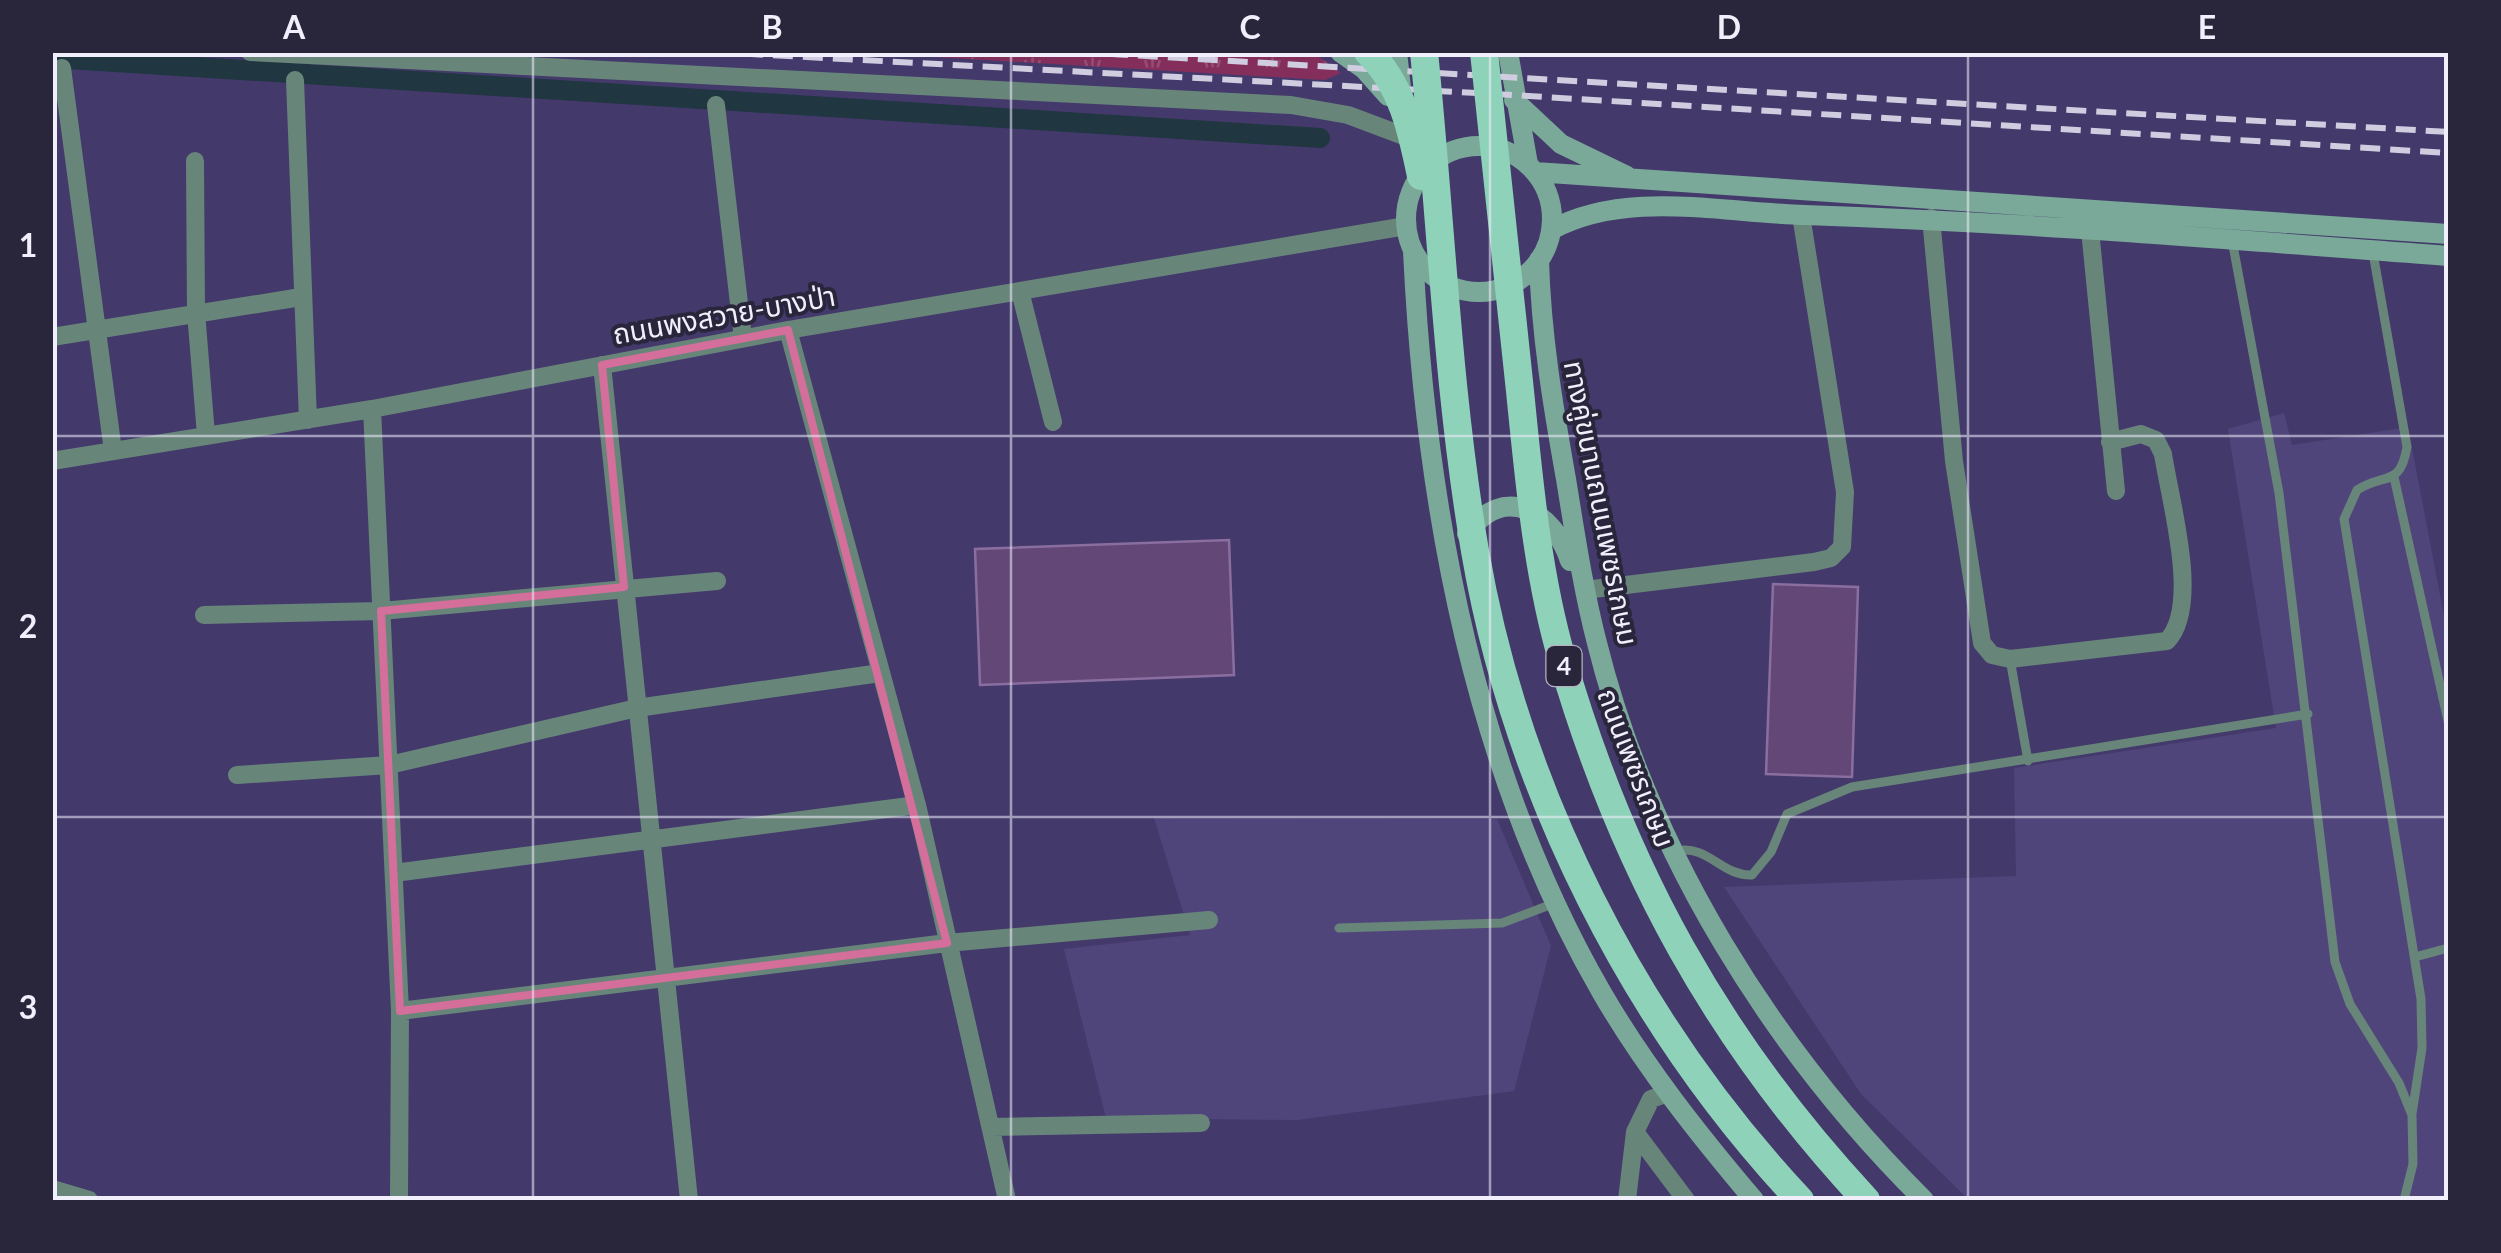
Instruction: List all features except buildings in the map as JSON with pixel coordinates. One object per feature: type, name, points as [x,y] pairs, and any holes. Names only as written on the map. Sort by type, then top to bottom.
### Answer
[{"type":"highway","points":[[1368,52],[1392,83],[1411,129],[1424,190],[1462,464]]},
{"type":"highway","name":"4","points":[[1424,52],[1462,464],[1476,554],[1502,675],[1545,801],[1632,972],[1701,1079],[1800,1200]]},
{"type":"highway","name":"ถนนเพชรเกษม","points":[[1484,52],[1542,566],[1561,656],[1593,754],[1637,865],[1695,978],[1750,1064],[1810,1140],[1866,1200]]},
{"type":"main road","points":[[1340,52],[1382,88],[1404,128]]},
{"type":"main road","points":[[1397,52],[1408,204],[1406,226],[1413,251],[1436,470],[1453,586],[1476,688],[1520,815],[1602,992],[1668,1093],[1754,1200]]},
{"type":"main road","points":[[1413,251],[1428,272],[1449,286],[1474,292],[1499,290],[1522,278],[1539,260],[1551,230],[1546,190],[1531,168],[1514,100],[1508,52]]},
{"type":"main road","points":[[1514,100],[1561,144],[1636,180]]},
{"type":"main road","points":[[1408,204],[1429,166],[1446,153],[1489,146],[1531,168],[1636,180],[2448,234]]},
{"type":"main road","points":[[1551,230],[1576,216],[1613,208],[1930,218],[2448,256]]},
{"type":"main road","name":"ทางคู่ขนานถนนเพชรเกษม","points":[[1539,260],[1546,360],[1584,590],[1620,720],[1676,851],[1729,952],[1780,1034],[1924,1200]]},
{"type":"main road","points":[[1476,688],[1459,557],[1464,539],[1489,512],[1523,508],[1552,523],[1562,536],[1598,646]]},
{"type":"street","points":[[250,52],[1291,105],[1404,128]]},
{"type":"street","points":[[62,68],[112,451]]},
{"type":"street","points":[[295,80],[308,420]]},
{"type":"street","points":[[716,105],[743,338]]},
{"type":"street","points":[[195,161],[196,312],[206,435]]},
{"type":"street","points":[[1584,590],[1814,562],[1830,558],[1842,547],[1845,492],[1801,215]]},
{"type":"street","points":[[1930,218],[1954,460],[1982,643],[1992,655],[2010,659],[2168,641],[2178,630],[2185,602],[2163,454],[2156,440],[2141,434],[2110,442]]},
{"type":"street","name":"ถนนพงสวาย-บางป่า","points":[[52,461],[372,409],[788,330],[1406,226]]},
{"type":"street","points":[[2090,230],[2116,491]]},
{"type":"street","points":[[1020,291],[1053,422]]},
{"type":"street","points":[[52,337],[301,296]]},
{"type":"street","points":[[788,330],[916,805],[1007,1200]]},
{"type":"street","points":[[602,365],[688,1200]]},
{"type":"street","points":[[372,409],[400,1011],[399,1200]]},
{"type":"street","points":[[204,615],[382,611],[717,581]]},
{"type":"street","points":[[237,774],[389,765],[637,708],[880,674]]},
{"type":"street","points":[[394,873],[916,805]]},
{"type":"street","points":[[400,1011],[948,943],[1208,920]]},
{"type":"street","points":[[1627,1200],[1635,1132],[1651,1099],[1668,1093]]},
{"type":"street","points":[[990,1127],[1202,1123]]},
{"type":"street","points":[[1635,1132],[1686,1200]]},
{"type":"street","points":[[52,1190],[90,1200]]},
{"type":"lane","points":[[2232,240],[2279,493],[2335,962],[2350,1004],[2399,1083],[2412,1115]]},
{"type":"lane","points":[[2372,250],[2407,446],[2404,468],[2394,477],[2358,490],[2344,518],[2415,956],[2422,1048],[2412,1115],[2413,1164],[2404,1200]]},
{"type":"lane","points":[[2394,477],[2448,721]]},
{"type":"lane","points":[[2010,659],[2028,761]]},
{"type":"lane","points":[[1676,851],[1700,850],[1737,876],[1752,875],[1770,852],[1787,814],[1832,793],[2308,714]]},
{"type":"lane","points":[[1339,928],[1502,924],[1557,902]]},
{"type":"lane","points":[[2415,956],[2448,948]]},
{"type":"highlighted area","points":[[788,330],[947,943],[400,1011],[381,611],[624,587],[602,365]]},
{"type":"shaded area","points":[[2284,413],[2292,445],[2408,427],[2448,637],[2448,1200],[1969,1200],[1861,1094],[1724,887],[2016,876],[2014,768],[2276,728],[2228,429]]},
{"type":"shaded area","points":[[1154,818],[1497,819],[1551,946],[1514,1091],[1297,1120],[1106,1118],[1064,949],[1190,935]]},
{"type":"green space","points":[[867,53],[1314,53],[1341,73],[1325,80]]},
{"type":"waterway","points":[[52,58],[1320,138]]},
{"type":"railway","points":[[713,52],[1513,95],[2448,153]]},
{"type":"railway","points":[[1078,52],[2448,132]]}]
